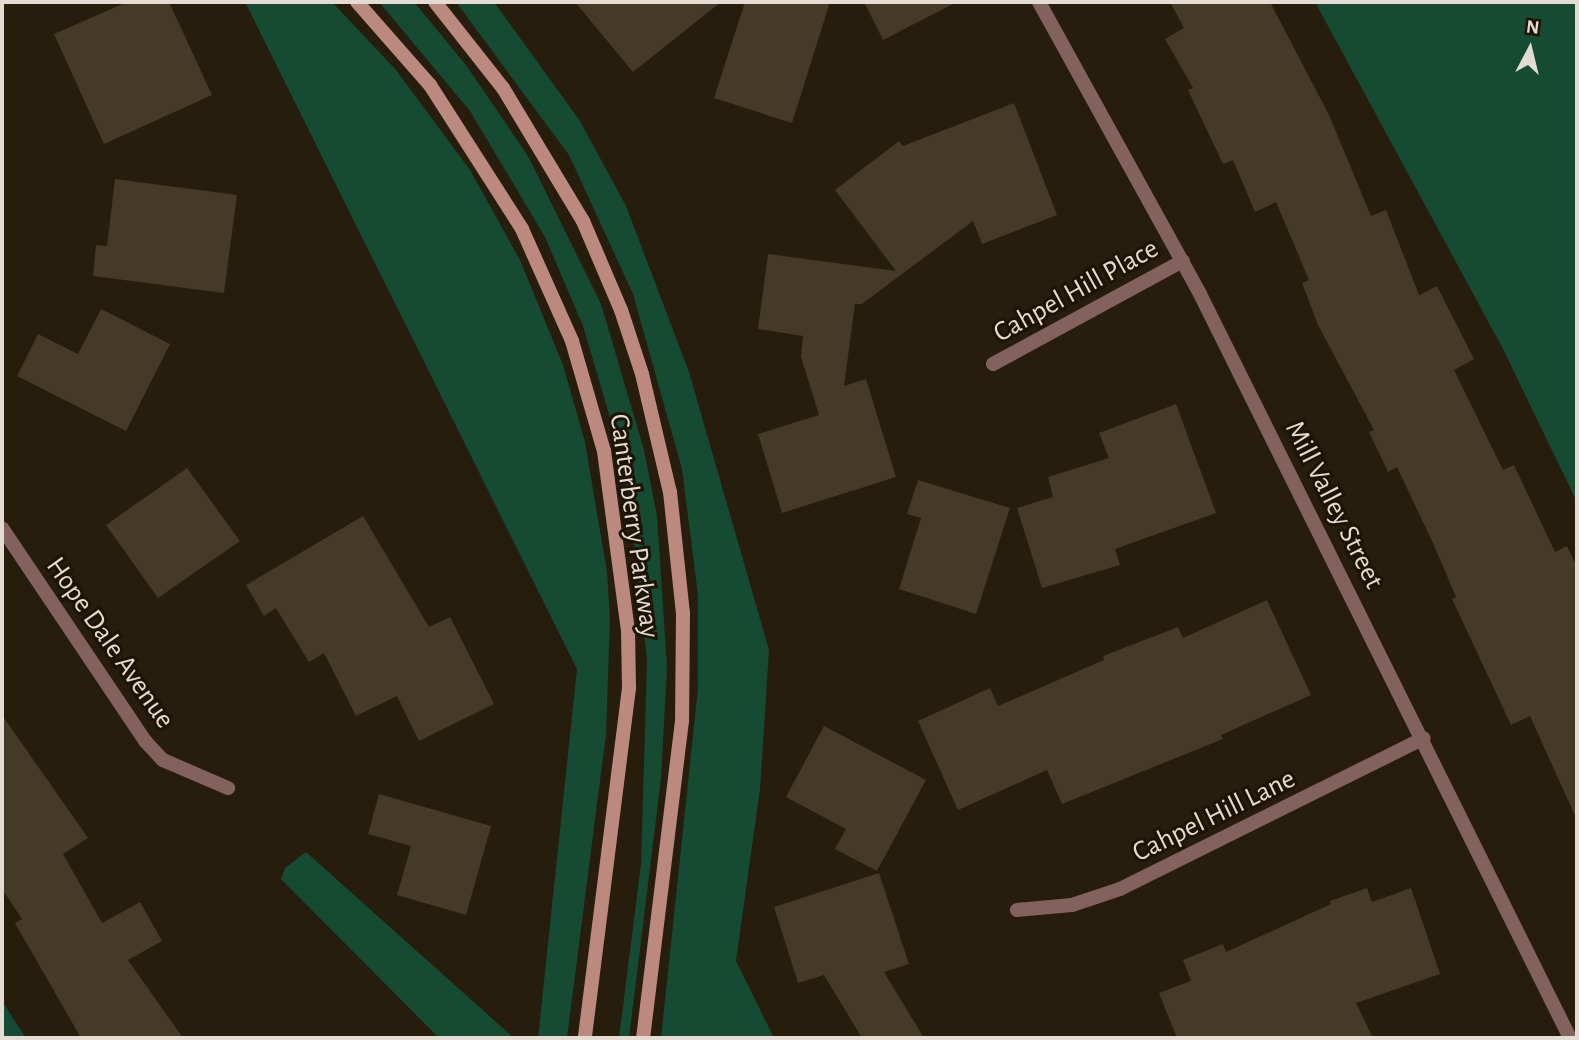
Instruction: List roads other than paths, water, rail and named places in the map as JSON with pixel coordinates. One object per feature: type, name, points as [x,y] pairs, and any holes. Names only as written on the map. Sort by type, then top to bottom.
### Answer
[{"type":"street","name":"Canterberry Parkway","points":[[357,2],[430,85],[504,196],[564,318],[604,451],[628,630],[629,688],[585,1038]]},
{"type":"street","name":"Canterberry Parkway","points":[[435,2],[503,88],[583,221],[621,310],[642,374],[670,492],[683,612],[682,721],[643,1038]]},
{"type":"street","name":"Mill Valley Street","points":[[1039,2],[1183,261],[1424,738],[1570,1038]]},
{"type":"street","name":"Cahpel Hill Place","points":[[993,365],[1183,261]]},
{"type":"street","name":"Hope Dale Avenue","points":[[2,528],[146,742],[163,760],[228,788]]},
{"type":"street","name":"Cahpel Hill Lane","points":[[1017,910],[1072,905],[1120,890],[1424,738]]}]
